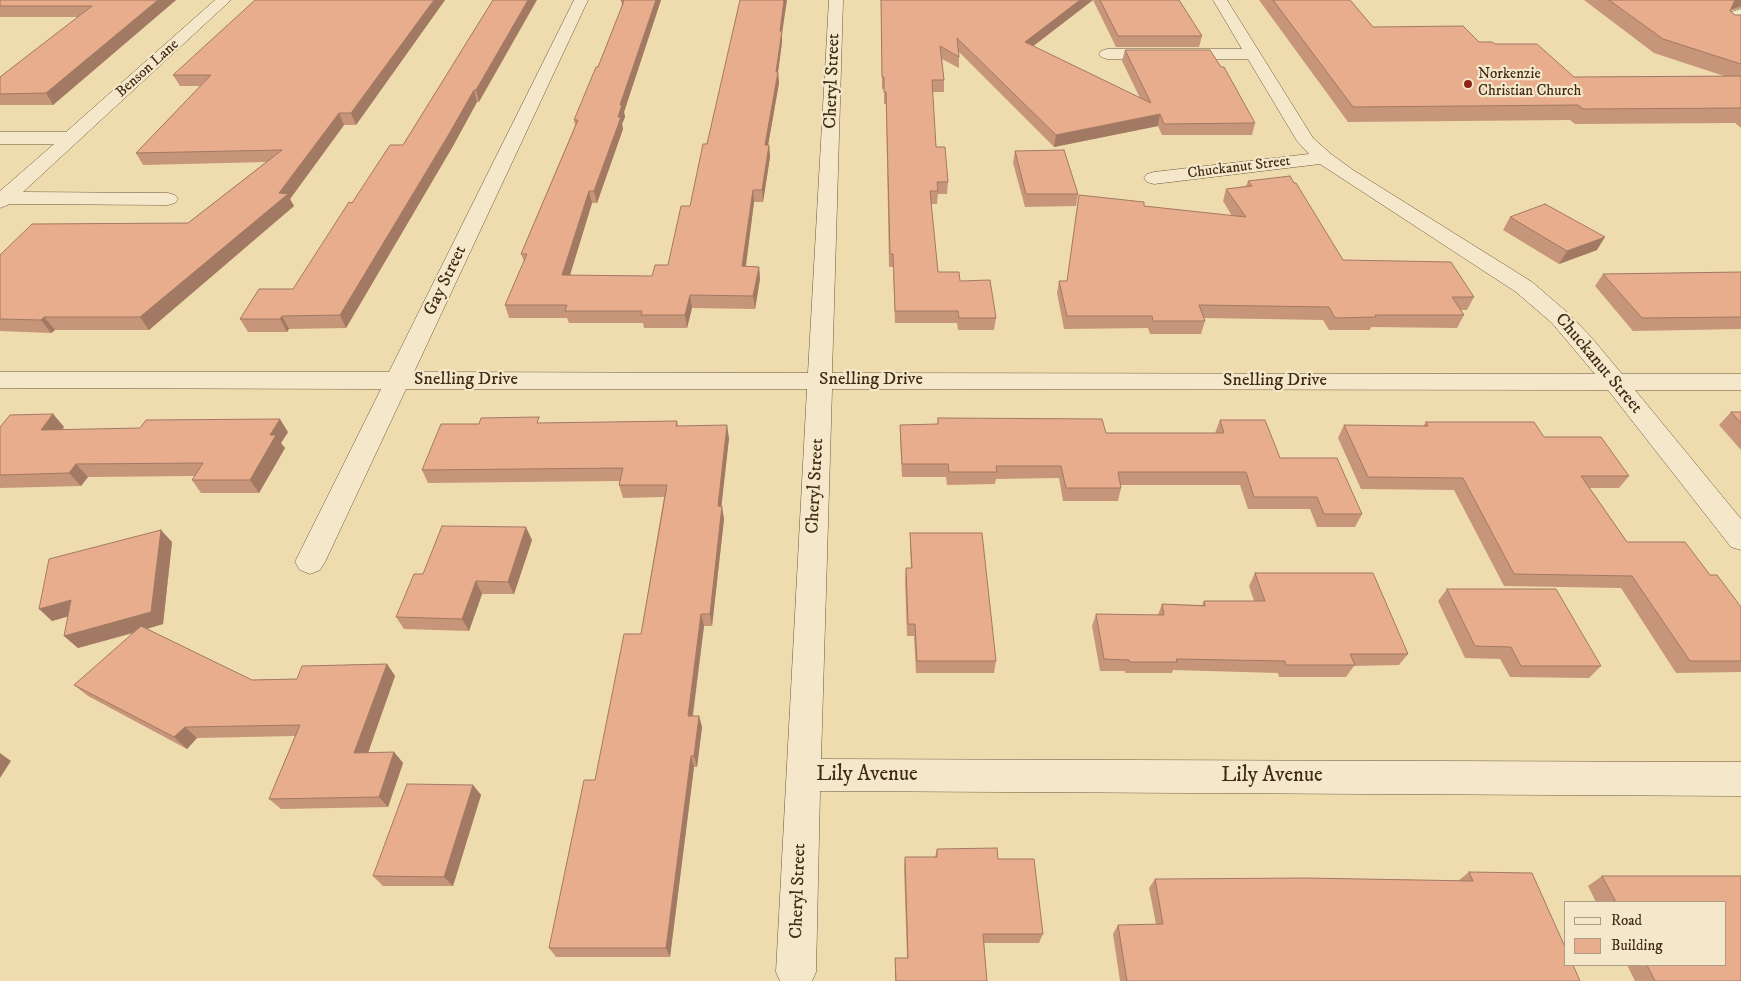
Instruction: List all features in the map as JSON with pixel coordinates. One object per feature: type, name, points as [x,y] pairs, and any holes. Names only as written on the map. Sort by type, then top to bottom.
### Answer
[{"type":"street","name":"Benson Lane","points":[[2,200],[224,0]]},
{"type":"street","name":"Gay Street","points":[[310,562],[581,0]]},
{"type":"street","name":"Cheryl Street","points":[[796,972],[836,0]]},
{"type":"street","name":"Chuckanut Street","points":[[1220,0],[1300,132],[1324,158],[1537,298],[1572,330],[1741,539]]},
{"type":"street","points":[[1107,54],[1251,54]]},
{"type":"street","points":[[0,138],[72,138]]},
{"type":"street","name":"Chuckanut Street","points":[[1154,178],[1324,158]]},
{"type":"street","name":"Benson Lane","points":[[2,200],[168,198]]},
{"type":"street","name":"Snelling Drive","points":[[0,380],[1741,382]]},
{"type":"street","name":"Lily Avenue","points":[[803,775],[1741,779]]},
{"type":"building","points":[[0,0],[158,0],[46,93],[0,94],[0,77],[92,6],[0,6]]},
{"type":"building","points":[[255,0],[434,0],[351,113],[339,113],[279,193],[288,194],[140,317],[44,317],[41,320],[0,319],[0,255],[32,224],[188,223],[282,150],[136,153],[211,75],[173,75]]},
{"type":"building","points":[[493,0],[528,0],[340,315],[282,316],[280,319],[240,319],[259,289],[293,289],[349,202],[352,203],[390,145],[403,145]]},
{"type":"building","points":[[621,0],[656,0],[620,105],[622,105],[618,117],[621,117],[594,191],[589,191],[562,275],[652,276],[655,265],[668,265],[681,206],[690,206],[703,144],[707,144],[740,0],[784,0],[776,72],[778,72],[765,145],[769,145],[762,190],[753,190],[742,266],[759,267],[753,296],[690,295],[685,315],[641,315],[642,311],[565,311],[567,305],[505,305],[527,254],[521,254],[578,120],[574,120],[596,67],[598,67],[624,1]]},
{"type":"building","points":[[881,0],[1080,0],[1025,42],[1151,103],[1125,50],[1210,50],[1221,67],[1224,67],[1255,123],[1164,124],[1160,114],[1056,135],[957,38],[959,57],[940,46],[944,80],[932,80],[936,147],[945,147],[948,182],[937,182],[938,191],[930,191],[938,272],[959,272],[960,281],[990,280],[996,318],[959,318],[958,311],[895,311],[893,254],[890,254],[886,92],[884,92],[884,77],[882,77]]},
{"type":"building","points":[[1100,0],[1179,0],[1202,36],[1118,36]]},
{"type":"building","points":[[1273,0],[1350,0],[1373,27],[1463,26],[1479,42],[1537,44],[1574,77],[1741,76],[1741,108],[1583,109],[1578,105],[1353,107]]},
{"type":"building","points":[[1609,0],[1735,0],[1730,11],[1735,15],[1741,15],[1741,64],[1663,39]]},
{"type":"building","points":[[1064,150],[1078,194],[1026,194],[1015,151]]},
{"type":"building","points":[[1290,176],[1343,260],[1451,262],[1474,297],[1452,297],[1464,315],[1375,315],[1376,317],[1335,318],[1329,307],[1199,305],[1205,321],[1153,321],[1152,316],[1067,316],[1059,281],[1067,281],[1079,195],[1144,202],[1144,206],[1246,217],[1226,189],[1252,186],[1248,181]]},
{"type":"building","points":[[1545,204],[1605,237],[1567,251],[1510,217]]},
{"type":"building","points":[[1741,272],[1741,317],[1642,318],[1603,274]]},
{"type":"building","points":[[1731,412],[1741,412],[1741,423]]},
{"type":"building","points":[[53,414],[41,430],[140,428],[146,420],[280,419],[270,435],[276,435],[250,480],[192,480],[203,463],[76,464],[69,473],[0,475],[0,427],[10,415]]},
{"type":"building","points":[[539,417],[537,423],[677,421],[676,426],[727,425],[718,506],[722,506],[710,614],[701,614],[688,716],[699,716],[694,756],[691,756],[666,948],[549,948],[584,780],[595,780],[624,634],[641,634],[667,485],[619,485],[623,468],[422,470],[441,424],[479,424],[481,418]]},
{"type":"building","points":[[938,418],[1102,419],[1106,433],[1224,433],[1220,420],[1265,420],[1280,458],[1337,458],[1362,514],[1324,514],[1317,497],[1254,497],[1246,472],[1118,472],[1121,488],[1066,488],[1061,466],[996,466],[997,472],[949,472],[948,464],[902,464],[900,425],[938,424]]},
{"type":"building","points":[[1426,422],[1534,422],[1544,437],[1601,437],[1629,476],[1581,476],[1627,542],[1685,542],[1710,575],[1717,575],[1741,607],[1741,661],[1690,661],[1632,576],[1514,574],[1463,478],[1368,477],[1344,425],[1428,426]]},
{"type":"building","points":[[442,526],[526,527],[508,582],[476,581],[462,619],[396,617],[414,574],[423,574]]},
{"type":"building","points":[[161,530],[151,612],[64,636],[71,600],[39,609],[49,559]]},
{"type":"building","points":[[910,533],[982,533],[996,661],[917,661],[915,624],[908,624],[906,568],[912,568]]},
{"type":"building","points":[[1255,573],[1373,573],[1408,654],[1350,654],[1355,665],[1286,665],[1285,661],[1176,659],[1177,662],[1130,662],[1129,660],[1104,659],[1096,614],[1164,615],[1162,604],[1205,606],[1204,601],[1265,601]]},
{"type":"building","points":[[1447,589],[1556,589],[1601,666],[1521,666],[1511,647],[1475,646]]},
{"type":"building","points":[[141,626],[252,680],[297,679],[302,666],[387,664],[354,753],[394,752],[379,797],[269,799],[300,725],[185,727],[174,737],[74,685]]},
{"type":"building","points":[[407,784],[473,785],[444,877],[373,876]]},
{"type":"building","points":[[997,848],[998,859],[1034,859],[1043,934],[983,934],[987,981],[896,981],[895,958],[908,958],[905,857],[937,857],[937,849]]},
{"type":"building","points":[[1469,872],[1532,873],[1564,945],[1564,966],[1573,966],[1580,981],[1127,981],[1118,925],[1163,924],[1155,879],[1307,878],[1473,881]]},
{"type":"building","points":[[1602,876],[1741,876],[1741,981],[1655,981],[1648,966],[1726,966],[1726,901],[1615,901]]},
{"type":"place","name":"Norkenzie Christian Church","points":[[1468,84]]}]
